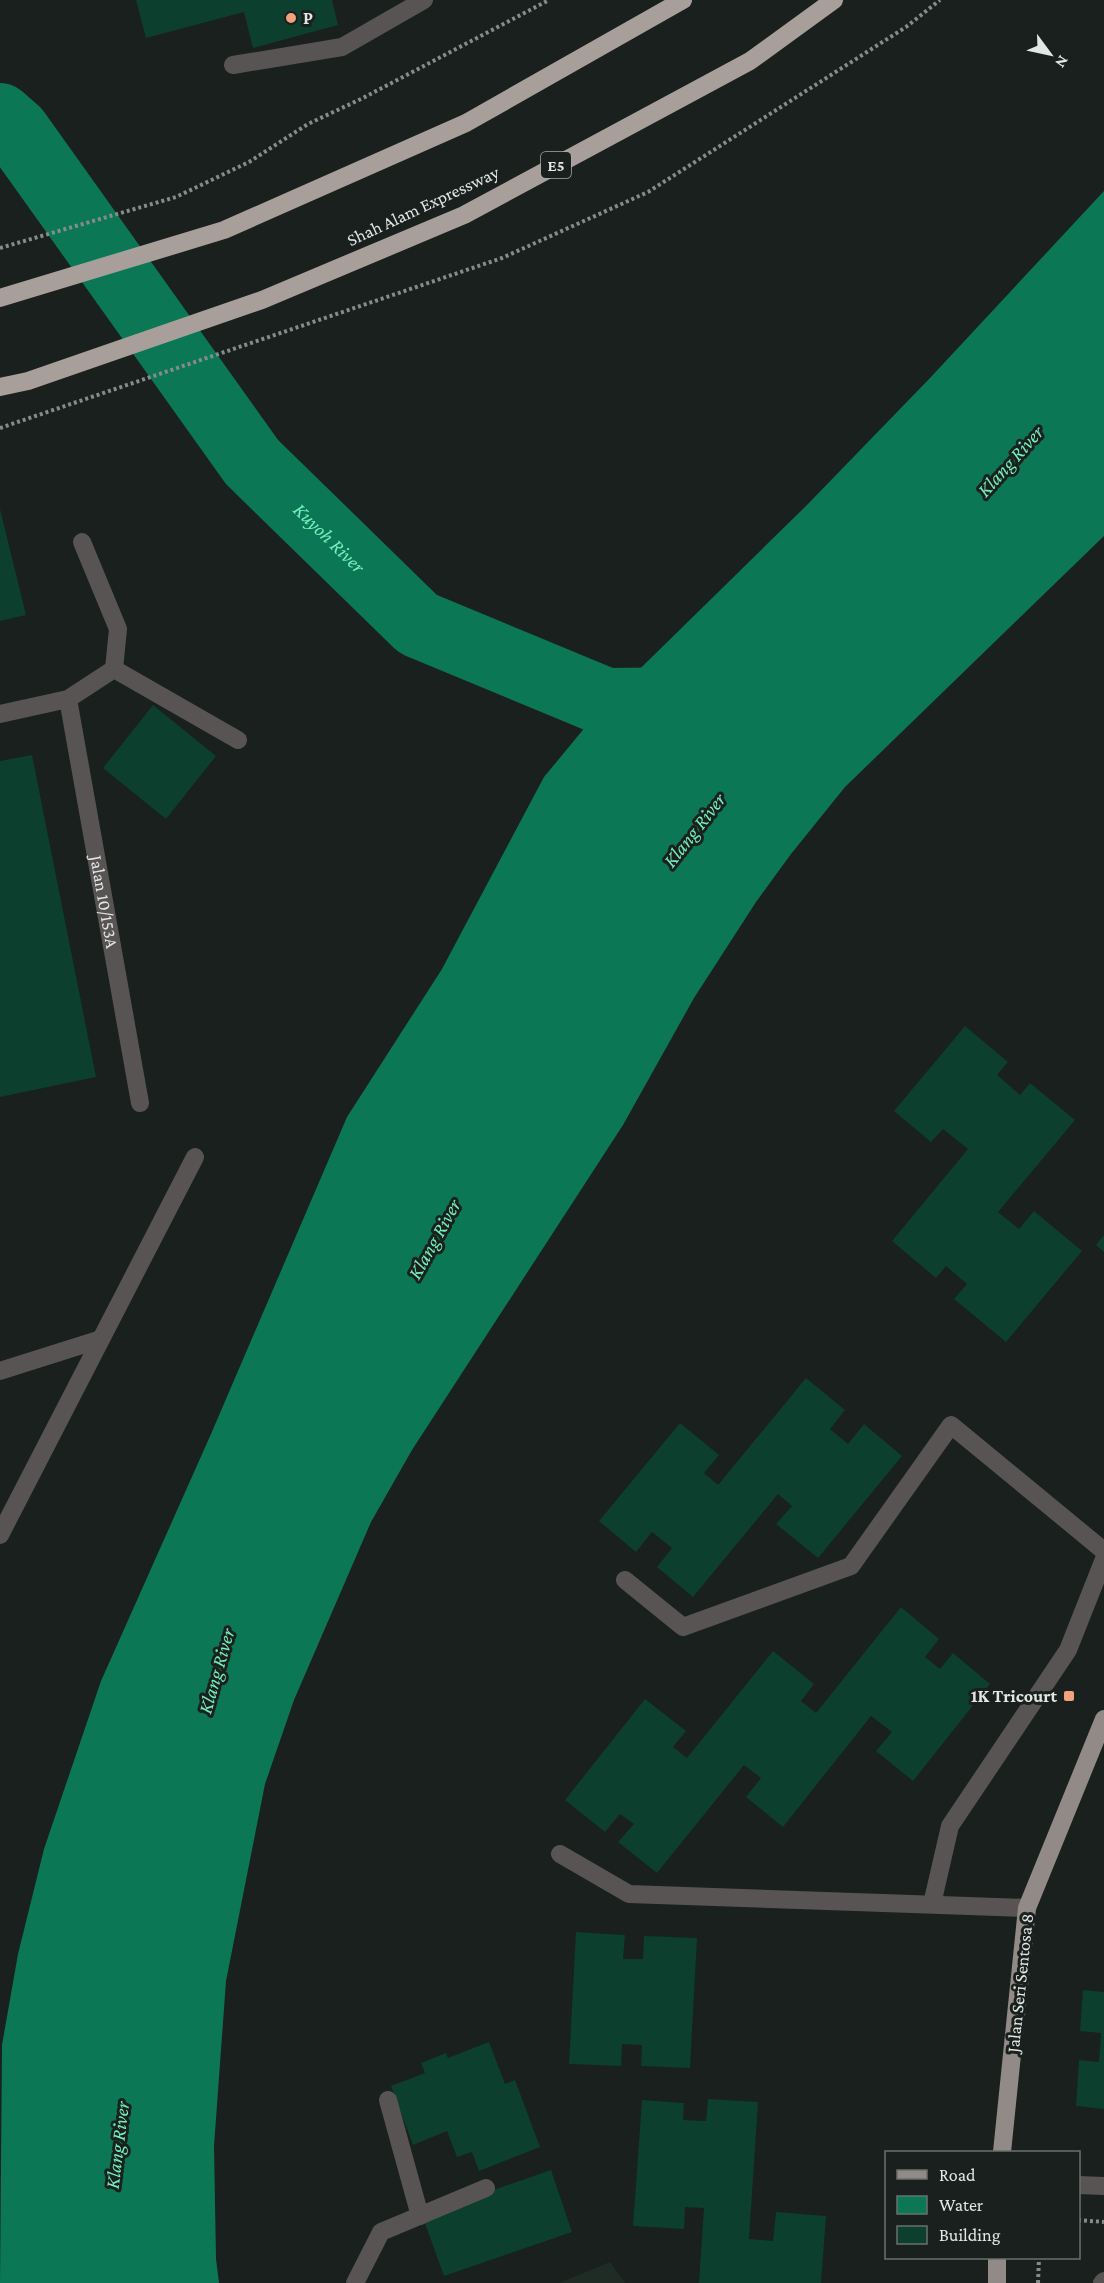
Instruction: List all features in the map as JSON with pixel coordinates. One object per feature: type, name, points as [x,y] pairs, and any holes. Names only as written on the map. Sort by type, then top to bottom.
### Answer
[{"type":"highway","points":[[0,298],[224,230],[466,123],[683,0]]},
{"type":"highway","name":"Shah Alam Expressway","points":[[0,387],[28,381],[262,300],[464,215],[750,61],[834,0]]},
{"type":"main road","name":"Jalan Seri Sentosa 8","points":[[1002,2151],[1026,1908],[1104,1719]]},
{"type":"main road","points":[[997,2259],[997,2283]]},
{"type":"street","points":[[233,65],[342,47],[424,0]]},
{"type":"street","points":[[82,542],[118,629],[114,669]]},
{"type":"street","points":[[0,714],[68,699],[114,669]]},
{"type":"street","points":[[114,669],[238,740]]},
{"type":"street","name":"Jalan 10/153A","points":[[68,699],[140,1103]]},
{"type":"street","points":[[0,1535],[195,1157]]},
{"type":"street","points":[[0,1371],[101,1339]]},
{"type":"street","points":[[625,1580],[683,1627],[851,1566],[951,1425],[1104,1551]]},
{"type":"street","points":[[932,1904],[950,1826],[1068,1650],[1104,1559]]},
{"type":"street","points":[[560,1854],[629,1894],[1026,1908]]},
{"type":"street","points":[[388,2100],[420,2216]]},
{"type":"street","points":[[1080,2185],[1104,2186]]},
{"type":"street","points":[[355,2283],[381,2232],[486,2188]]},
{"type":"path","points":[[0,248],[176,197],[249,162],[308,124],[363,99],[549,0]]},
{"type":"path","points":[[0,428],[38,413],[502,258],[648,192],[906,27],[940,0]]},
{"type":"path","points":[[1080,2220],[1104,2222]]},
{"type":"path","points":[[1038,2283],[1039,2259]]},
{"type":"shaded area","points":[[610,2262],[625,2283],[559,2283]]},
{"type":"water","name":"Klang River","points":[[1104,191],[1104,536],[845,787],[756,902],[694,998],[623,1125],[412,1450],[371,1522],[294,1700],[265,1784],[226,1981],[214,2146],[216,2259],[219,2283],[0,2283],[2,2045],[18,1954],[44,1849],[101,1681],[211,1434],[347,1117],[442,969],[544,777],[606,702],[806,506],[930,378]]},
{"type":"building","name":"P","points":[[136,0],[332,0],[338,25],[253,48],[244,12],[146,38]]},
{"type":"building","points":[[0,509],[26,615],[0,621]]},
{"type":"building","points":[[153,705],[216,756],[166,819],[103,768]]},
{"type":"building","points":[[32,755],[96,1077],[0,1097],[0,761]]},
{"type":"building","points":[[965,1026],[1008,1062],[997,1075],[1020,1095],[1030,1083],[1075,1120],[998,1212],[1019,1229],[1034,1211],[1082,1251],[1006,1342],[954,1299],[967,1284],[946,1266],[936,1278],[892,1241],[968,1149],[943,1129],[931,1142],[894,1111]]},
{"type":"building","points":[[1104,1235],[1104,1252],[1096,1245]]},
{"type":"building","points":[[806,1378],[845,1410],[830,1429],[848,1444],[864,1424],[902,1456],[818,1558],[776,1524],[792,1506],[778,1494],[693,1597],[657,1567],[672,1548],[652,1532],[636,1552],[599,1521],[680,1423],[719,1455],[704,1473],[718,1485]]},
{"type":"building","points":[[901,1607],[939,1639],[925,1657],[940,1669],[953,1653],[990,1684],[913,1781],[876,1751],[892,1732],[871,1716],[783,1827],[746,1797],[761,1778],[744,1765],[657,1873],[618,1842],[634,1824],[620,1814],[605,1832],[565,1800],[645,1699],[686,1731],[673,1747],[687,1758],[773,1651],[814,1684],[801,1701],[816,1713]]},
{"type":"building","points":[[576,1932],[625,1935],[623,1959],[643,1959],[644,1936],[697,1938],[690,2068],[641,2066],[642,2045],[622,2044],[621,2066],[569,2064]]},
{"type":"building","points":[[1083,1990],[1104,1992],[1104,2109],[1076,2106],[1079,2060],[1099,2062],[1101,2033],[1080,2031]]},
{"type":"building","points":[[489,2042],[505,2084],[515,2080],[540,2147],[479,2171],[472,2152],[457,2157],[447,2131],[413,2145],[391,2086],[425,2073],[421,2063],[446,2053],[448,2058]]},
{"type":"building","points":[[708,2099],[758,2102],[749,2239],[773,2241],[776,2212],[826,2216],[821,2283],[699,2283],[704,2208],[685,2207],[684,2229],[633,2226],[642,2100],[684,2103],[683,2120],[706,2121]]},
{"type":"building","points":[[551,2170],[572,2232],[444,2276],[422,2215]]},
{"type":"waterway","name":"Kuyoh River","points":[[0,117],[16,131],[252,462],[418,624],[606,702],[698,701]]},
{"type":"place","name":"P","points":[[291,18]]},
{"type":"place","name":"1K Tricourt","points":[[1069,1696]]}]
